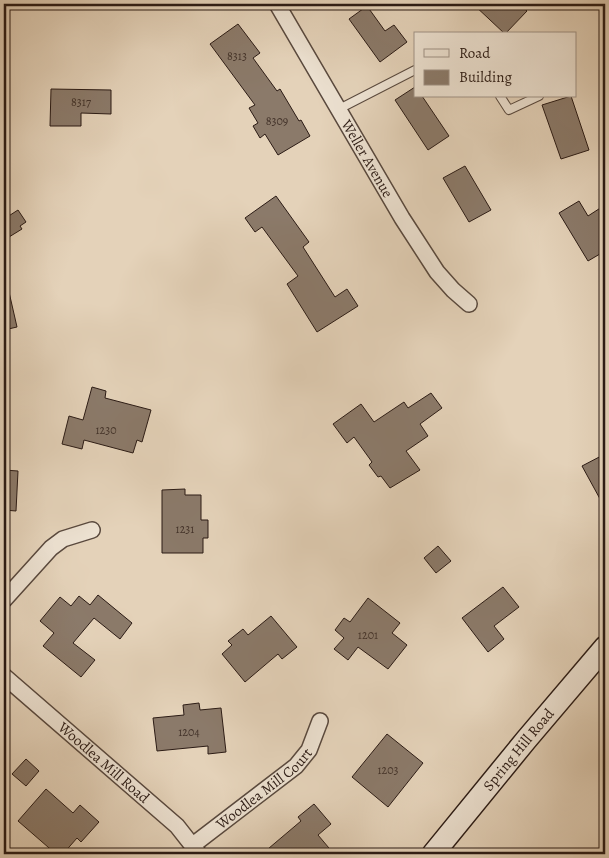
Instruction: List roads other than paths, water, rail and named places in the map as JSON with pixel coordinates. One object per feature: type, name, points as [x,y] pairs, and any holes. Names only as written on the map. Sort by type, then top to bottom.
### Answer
[{"type":"main road","name":"Spring Hill Road","points":[[434,854],[526,740],[605,647]]},
{"type":"street","name":"Weller Avenue","points":[[277,4],[402,218],[437,272],[469,304]]},
{"type":"street","points":[[4,600],[51,548],[64,539],[92,530]]},
{"type":"street","name":"Woodlea Mill Road","points":[[4,676],[177,826],[196,850]]},
{"type":"street","name":"Woodlea Mill Court","points":[[196,850],[296,766],[309,750],[320,721]]},
{"type":"lane","points":[[339,109],[414,71]]},
{"type":"lane","points":[[501,98],[509,110],[535,98]]}]
